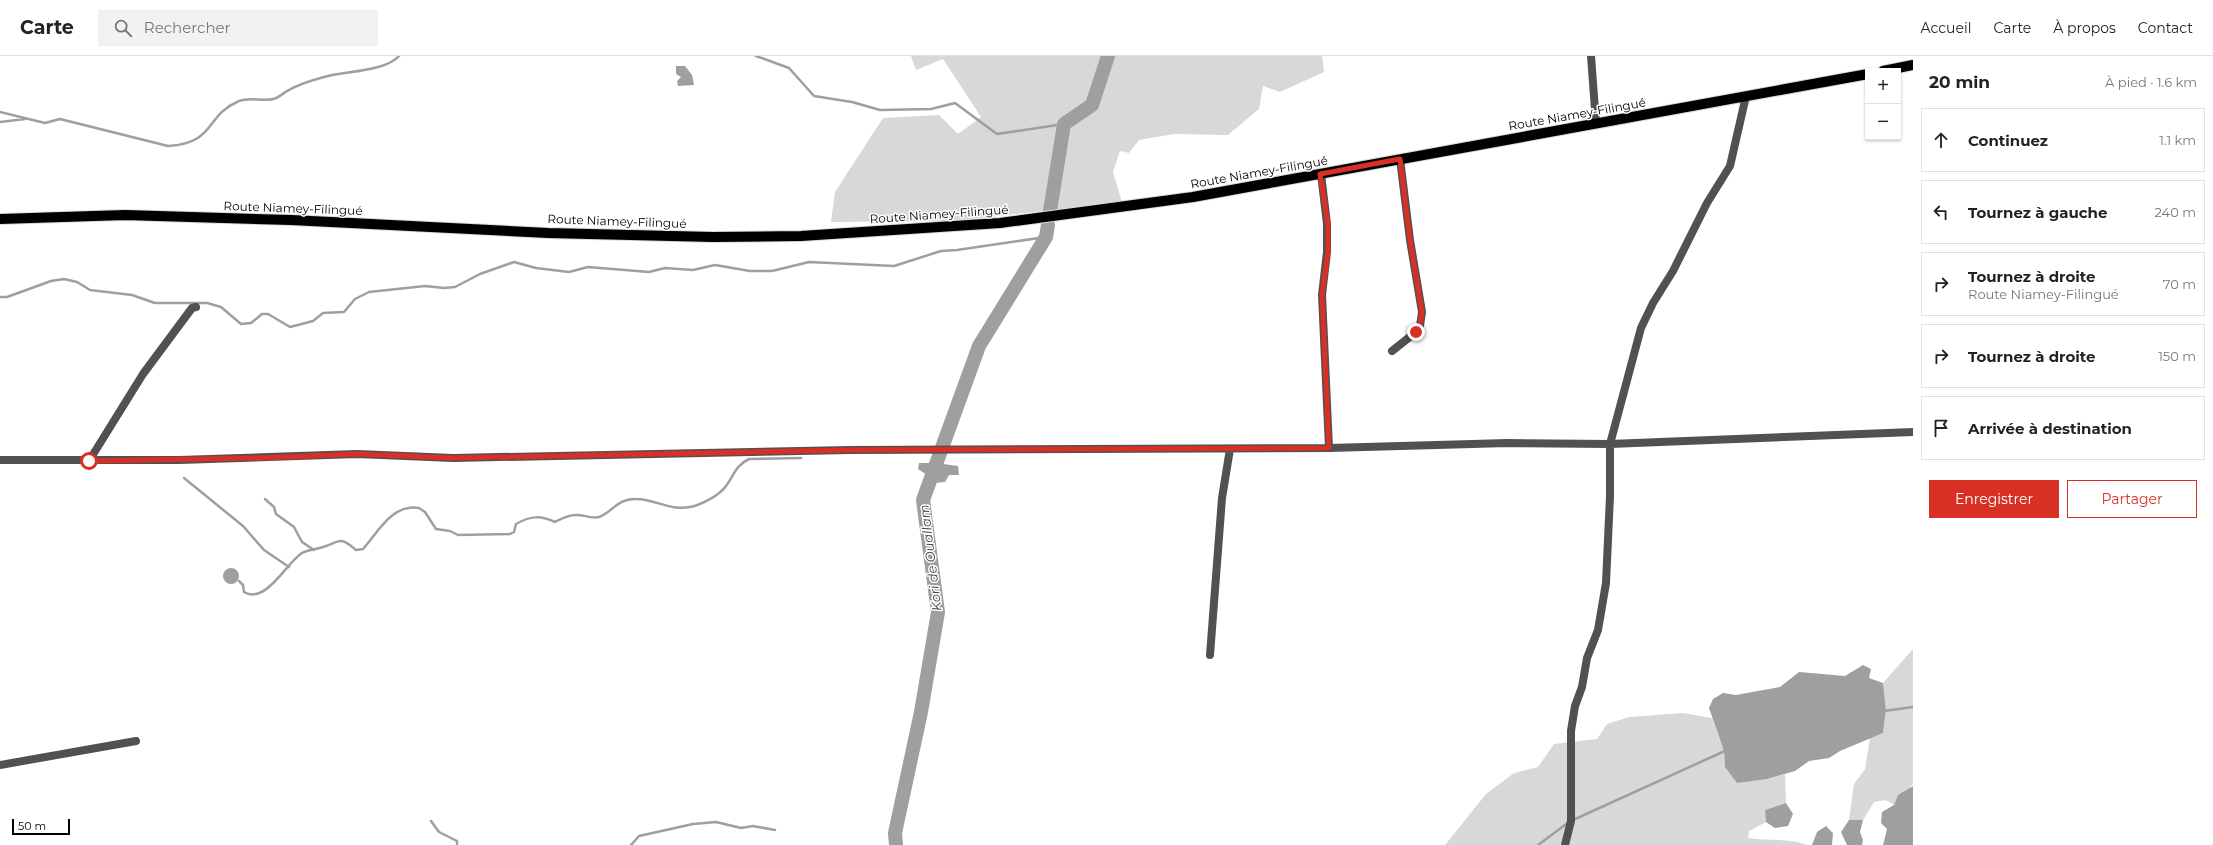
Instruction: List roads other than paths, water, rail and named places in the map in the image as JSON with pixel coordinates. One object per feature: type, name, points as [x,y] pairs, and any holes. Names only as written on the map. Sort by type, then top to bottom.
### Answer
[{"type":"main road","points":[[1901,68],[1913,66]]},
{"type":"main road","name":"Route Niamey-Filingué","points":[[0,219],[125,215],[299,220],[548,232],[714,237],[801,236],[1000,223],[1072,215],[1193,197],[1865,75]]},
{"type":"street","points":[[1591,56],[1596,124]]},
{"type":"street","points":[[1565,845],[1571,821],[1571,731],[1587,658],[1598,630],[1606,583],[1610,496],[1610,444],[1641,328],[1653,303],[1673,271],[1707,203],[1730,166],[1746,96]]},
{"type":"street","points":[[1392,352],[1416,332],[1420,326],[1422,312],[1410,240],[1400,159]]},
{"type":"street","points":[[1320,174],[1328,224],[1328,252],[1322,295],[1329,448]]},
{"type":"street","points":[[89,461],[143,374],[192,308],[196,307]]},
{"type":"street","points":[[0,460],[89,461],[252,458],[357,454],[453,458],[850,450],[1329,448],[1508,443],[1610,444],[1913,432]]},
{"type":"street","points":[[1210,655],[1222,498],[1230,448]]},
{"type":"street","points":[[0,765],[136,741]]},
{"type":"waterway","points":[[0,112],[45,123],[60,119],[168,146],[183,144],[195,140],[208,128],[219,114],[241,100],[269,100],[306,82],[332,75],[374,68],[393,61],[399,56]]},
{"type":"waterway","points":[[756,56],[789,68],[814,96],[852,102],[880,110],[931,109],[955,103],[997,134],[1064,124]]},
{"type":"waterway","name":"Kori de Ouallam","points":[[1050,211],[1064,124],[1092,105],[1108,56]]},
{"type":"waterway","points":[[0,122],[25,119]]},
{"type":"waterway","name":"Kori de Ouallam","points":[[896,845],[895,833],[921,712],[938,612],[923,500],[979,346],[1046,237],[1048,225]]},
{"type":"waterway","points":[[0,297],[7,297],[51,281],[64,279],[77,282],[90,290],[132,295],[155,303],[207,303],[221,307],[241,324],[251,323],[262,314],[268,314],[290,327],[313,321],[323,313],[344,312],[355,299],[369,292],[425,286],[444,288],[455,287],[480,274],[514,262],[536,268],[569,272],[588,267],[649,272],[665,268],[693,270],[715,265],[750,271],[772,271],[809,262],[894,266],[941,251],[1046,237]]},
{"type":"waterway","points":[[239,581],[243,585],[244,592],[252,594],[260,593],[276,581],[296,558],[304,552],[340,541],[347,543],[356,550],[363,549],[387,520],[401,510],[409,508],[419,508],[425,512],[436,529],[450,531],[458,535],[510,534],[514,532],[516,524],[526,519],[540,517],[555,522],[572,515],[599,517],[604,515],[619,503],[629,499],[643,500],[683,508],[694,506],[705,502],[719,493],[726,486],[738,467],[749,459],[801,458]]},
{"type":"waterway","points":[[184,478],[243,526],[264,550],[289,567]]},
{"type":"waterway","points":[[265,499],[274,507],[276,514],[294,527],[302,542],[314,550]]},
{"type":"waterway","points":[[1884,711],[1913,707]]},
{"type":"waterway","points":[[1573,820],[1727,750]]},
{"type":"waterway","points":[[431,821],[439,832],[457,841],[457,845]]},
{"type":"waterway","points":[[631,845],[639,836],[693,824],[716,822],[741,828],[753,826],[775,830]]},
{"type":"waterway","points":[[1538,845],[1569,822]]}]
